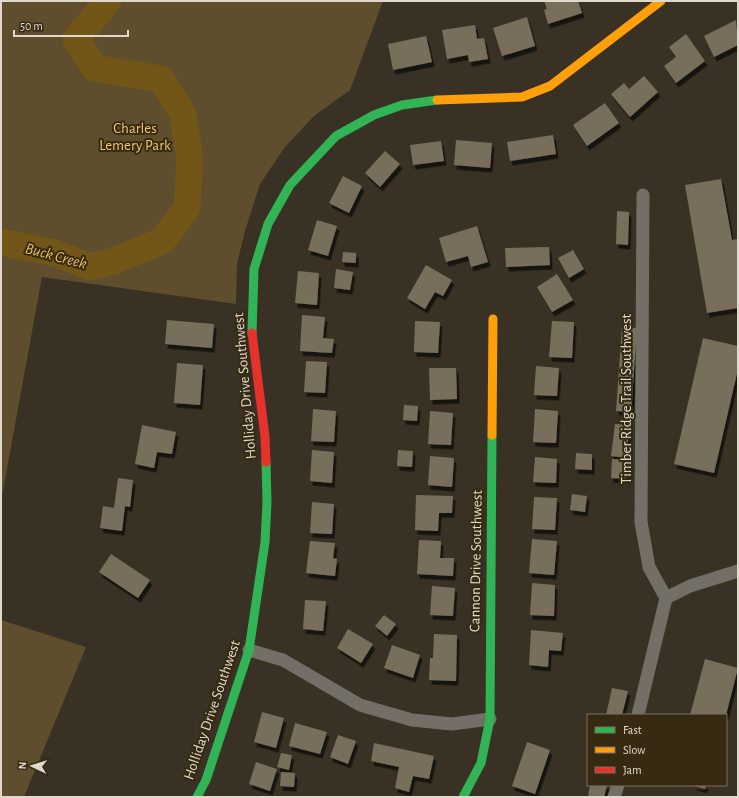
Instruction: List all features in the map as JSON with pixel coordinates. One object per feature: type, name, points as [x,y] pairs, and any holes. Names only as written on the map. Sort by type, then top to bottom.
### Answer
[{"type":"street","name":"Holliday Drive Southwest","points":[[197,797],[206,780],[249,650],[265,542],[268,502],[264,430],[252,330],[254,269],[268,224],[290,185],[336,136],[374,115],[402,105],[431,100],[522,97],[550,86],[661,1]]},
{"type":"street","name":"Timber Ridge Trail Southwest","points":[[644,195],[641,522],[649,567],[666,598]]},
{"type":"street","name":"Cannon Drive Southwest","points":[[463,797],[481,763],[490,719],[493,319]]},
{"type":"street","points":[[638,714],[666,598],[690,586],[738,571]]},
{"type":"street","points":[[249,650],[283,660],[360,705],[412,720],[452,724],[490,719]]},
{"type":"street","points":[[614,797],[618,786]]},
{"type":"green space","name":"Charles Lemery Park","points":[[1,1],[383,1],[350,90],[314,116],[285,147],[260,184],[245,231],[237,263],[236,304],[42,277],[1,502]]},
{"type":"green space","points":[[1,620],[86,647],[24,797],[1,797]]},
{"type":"building","points":[[544,1],[578,1],[582,13],[548,24],[544,10],[547,9]]},
{"type":"building","points":[[527,17],[535,46],[502,56],[493,28]]},
{"type":"building","points":[[736,20],[738,45],[714,57],[704,36]]},
{"type":"building","points":[[475,25],[477,39],[484,38],[488,59],[469,62],[468,55],[447,59],[442,30]]},
{"type":"building","points":[[686,34],[705,61],[676,83],[664,66],[676,57],[669,47]]},
{"type":"building","points":[[426,36],[432,62],[393,70],[388,44]]},
{"type":"building","points":[[644,76],[658,92],[630,117],[611,94],[624,83],[629,89]]},
{"type":"building","points":[[605,103],[619,123],[587,146],[573,125]]},
{"type":"building","points":[[553,135],[556,154],[510,161],[507,142]]},
{"type":"building","points":[[456,140],[492,143],[490,168],[454,165]]},
{"type":"building","points":[[441,141],[444,161],[413,165],[410,145]]},
{"type":"building","points":[[385,151],[400,164],[380,187],[365,173]]},
{"type":"building","points":[[343,176],[362,186],[349,213],[329,203]]},
{"type":"building","points":[[721,179],[732,240],[738,239],[738,308],[707,313],[685,185]]},
{"type":"building","points":[[617,211],[629,212],[628,245],[616,244]]},
{"type":"building","points":[[317,220],[337,226],[328,256],[308,250]]},
{"type":"building","points":[[477,226],[488,262],[471,267],[468,256],[446,262],[439,238]]},
{"type":"building","points":[[549,247],[550,265],[506,267],[505,248]]},
{"type":"building","points":[[573,250],[584,269],[569,278],[558,258]]},
{"type":"building","points":[[343,252],[356,253],[356,263],[342,262]]},
{"type":"building","points":[[426,265],[452,280],[443,296],[435,292],[425,309],[407,298]]},
{"type":"building","points":[[336,269],[353,272],[350,290],[334,288]]},
{"type":"building","points":[[298,271],[319,273],[317,305],[295,303]]},
{"type":"building","points":[[557,274],[573,300],[552,312],[537,287]]},
{"type":"building","points":[[302,315],[325,317],[323,338],[334,339],[332,353],[300,351]]},
{"type":"building","points":[[167,320],[214,324],[212,348],[165,344]]},
{"type":"building","points":[[415,321],[440,322],[438,353],[414,352]]},
{"type":"building","points":[[552,321],[574,322],[572,358],[549,357]]},
{"type":"building","points":[[622,327],[637,328],[631,412],[616,411]]},
{"type":"building","points":[[703,338],[738,346],[738,369],[714,473],[674,464]]},
{"type":"building","points":[[306,361],[327,362],[325,393],[304,392]]},
{"type":"building","points":[[177,363],[203,365],[200,405],[174,403]]},
{"type":"building","points":[[536,366],[559,368],[557,396],[534,395]]},
{"type":"building","points":[[429,368],[456,368],[457,399],[430,400]]},
{"type":"building","points":[[404,405],[418,406],[417,421],[403,420]]},
{"type":"building","points":[[313,409],[336,411],[334,442],[311,441]]},
{"type":"building","points":[[535,409],[558,411],[556,443],[533,442]]},
{"type":"building","points":[[430,411],[453,413],[451,445],[428,444]]},
{"type":"building","points":[[615,424],[630,425],[626,458],[611,456]]},
{"type":"building","points":[[142,425],[176,432],[172,454],[157,452],[154,468],[135,464]]},
{"type":"building","points":[[312,450],[334,452],[332,483],[310,481]]},
{"type":"building","points":[[398,450],[413,451],[412,467],[397,466]]},
{"type":"building","points":[[576,453],[592,454],[592,470],[575,469]]},
{"type":"building","points":[[430,456],[454,458],[452,487],[428,485]]},
{"type":"building","points":[[535,457],[557,459],[556,483],[533,482]]},
{"type":"building","points":[[612,459],[628,460],[626,479],[611,478]]},
{"type":"building","points":[[118,478],[133,480],[130,507],[125,506],[122,531],[100,528],[103,506],[114,508]]},
{"type":"building","points":[[572,494],[587,496],[585,512],[570,510]]},
{"type":"building","points":[[416,495],[453,496],[452,513],[439,513],[438,531],[415,530]]},
{"type":"building","points":[[534,497],[557,498],[555,530],[532,529]]},
{"type":"building","points":[[312,502],[334,504],[332,534],[310,533]]},
{"type":"building","points":[[532,539],[557,541],[554,575],[529,573]]},
{"type":"building","points":[[419,540],[441,541],[440,558],[454,558],[453,576],[417,574]]},
{"type":"building","points":[[310,541],[335,543],[333,558],[337,559],[335,576],[306,573]]},
{"type":"building","points":[[111,554],[150,580],[138,598],[99,572]]},
{"type":"building","points":[[532,583],[555,585],[554,616],[530,615]]},
{"type":"building","points":[[432,586],[455,588],[453,616],[430,615]]},
{"type":"building","points":[[305,600],[326,601],[323,631],[303,629]]},
{"type":"building","points":[[384,615],[396,624],[387,636],[375,626]]},
{"type":"building","points":[[348,629],[373,644],[361,663],[337,648]]},
{"type":"building","points":[[531,630],[563,633],[561,651],[549,650],[548,667],[529,665]]},
{"type":"building","points":[[434,634],[457,635],[456,681],[429,680],[430,658],[433,658]]},
{"type":"building","points":[[392,645],[420,655],[413,678],[384,668]]},
{"type":"building","points":[[705,659],[738,668],[726,714],[690,714]]},
{"type":"building","points":[[612,688],[628,691],[622,714],[606,714]]},
{"type":"building","points":[[262,712],[284,718],[276,748],[254,742]]},
{"type":"building","points":[[295,723],[327,732],[320,754],[289,746]]},
{"type":"building","points":[[338,735],[356,741],[348,764],[330,757]]},
{"type":"building","points":[[527,742],[550,750],[535,794],[512,786]]},
{"type":"building","points":[[374,743],[434,756],[429,779],[413,776],[409,792],[395,788],[399,767],[371,761]]},
{"type":"building","points":[[281,753],[292,755],[289,770],[277,767]]},
{"type":"building","points":[[256,762],[277,769],[270,791],[249,784]]},
{"type":"building","points":[[281,772],[295,773],[294,787],[280,786]]},
{"type":"building","points":[[590,786],[607,786],[604,797],[588,797]]},
{"type":"building","points":[[694,786],[706,786],[705,789]]},
{"type":"waterway","name":"Buck Creek","points":[[1,242],[55,253],[91,267],[113,261],[162,241],[187,208],[190,161],[183,114],[161,79],[95,68],[76,39],[108,1]]},
{"type":"traffic: fast","points":[[252,333],[254,269],[268,224],[290,185],[336,136],[374,115],[402,105],[437,100]]},
{"type":"traffic: fast","points":[[463,797],[481,763],[490,719],[492,435]]},
{"type":"traffic: fast","points":[[197,797],[206,780],[249,650],[265,542],[267,502],[266,462]]},
{"type":"traffic: slow","points":[[437,100],[522,97],[550,86],[661,1]]},
{"type":"traffic: slow","points":[[492,435],[493,319]]},
{"type":"traffic: jam","points":[[252,333],[265,437],[266,462]]}]
